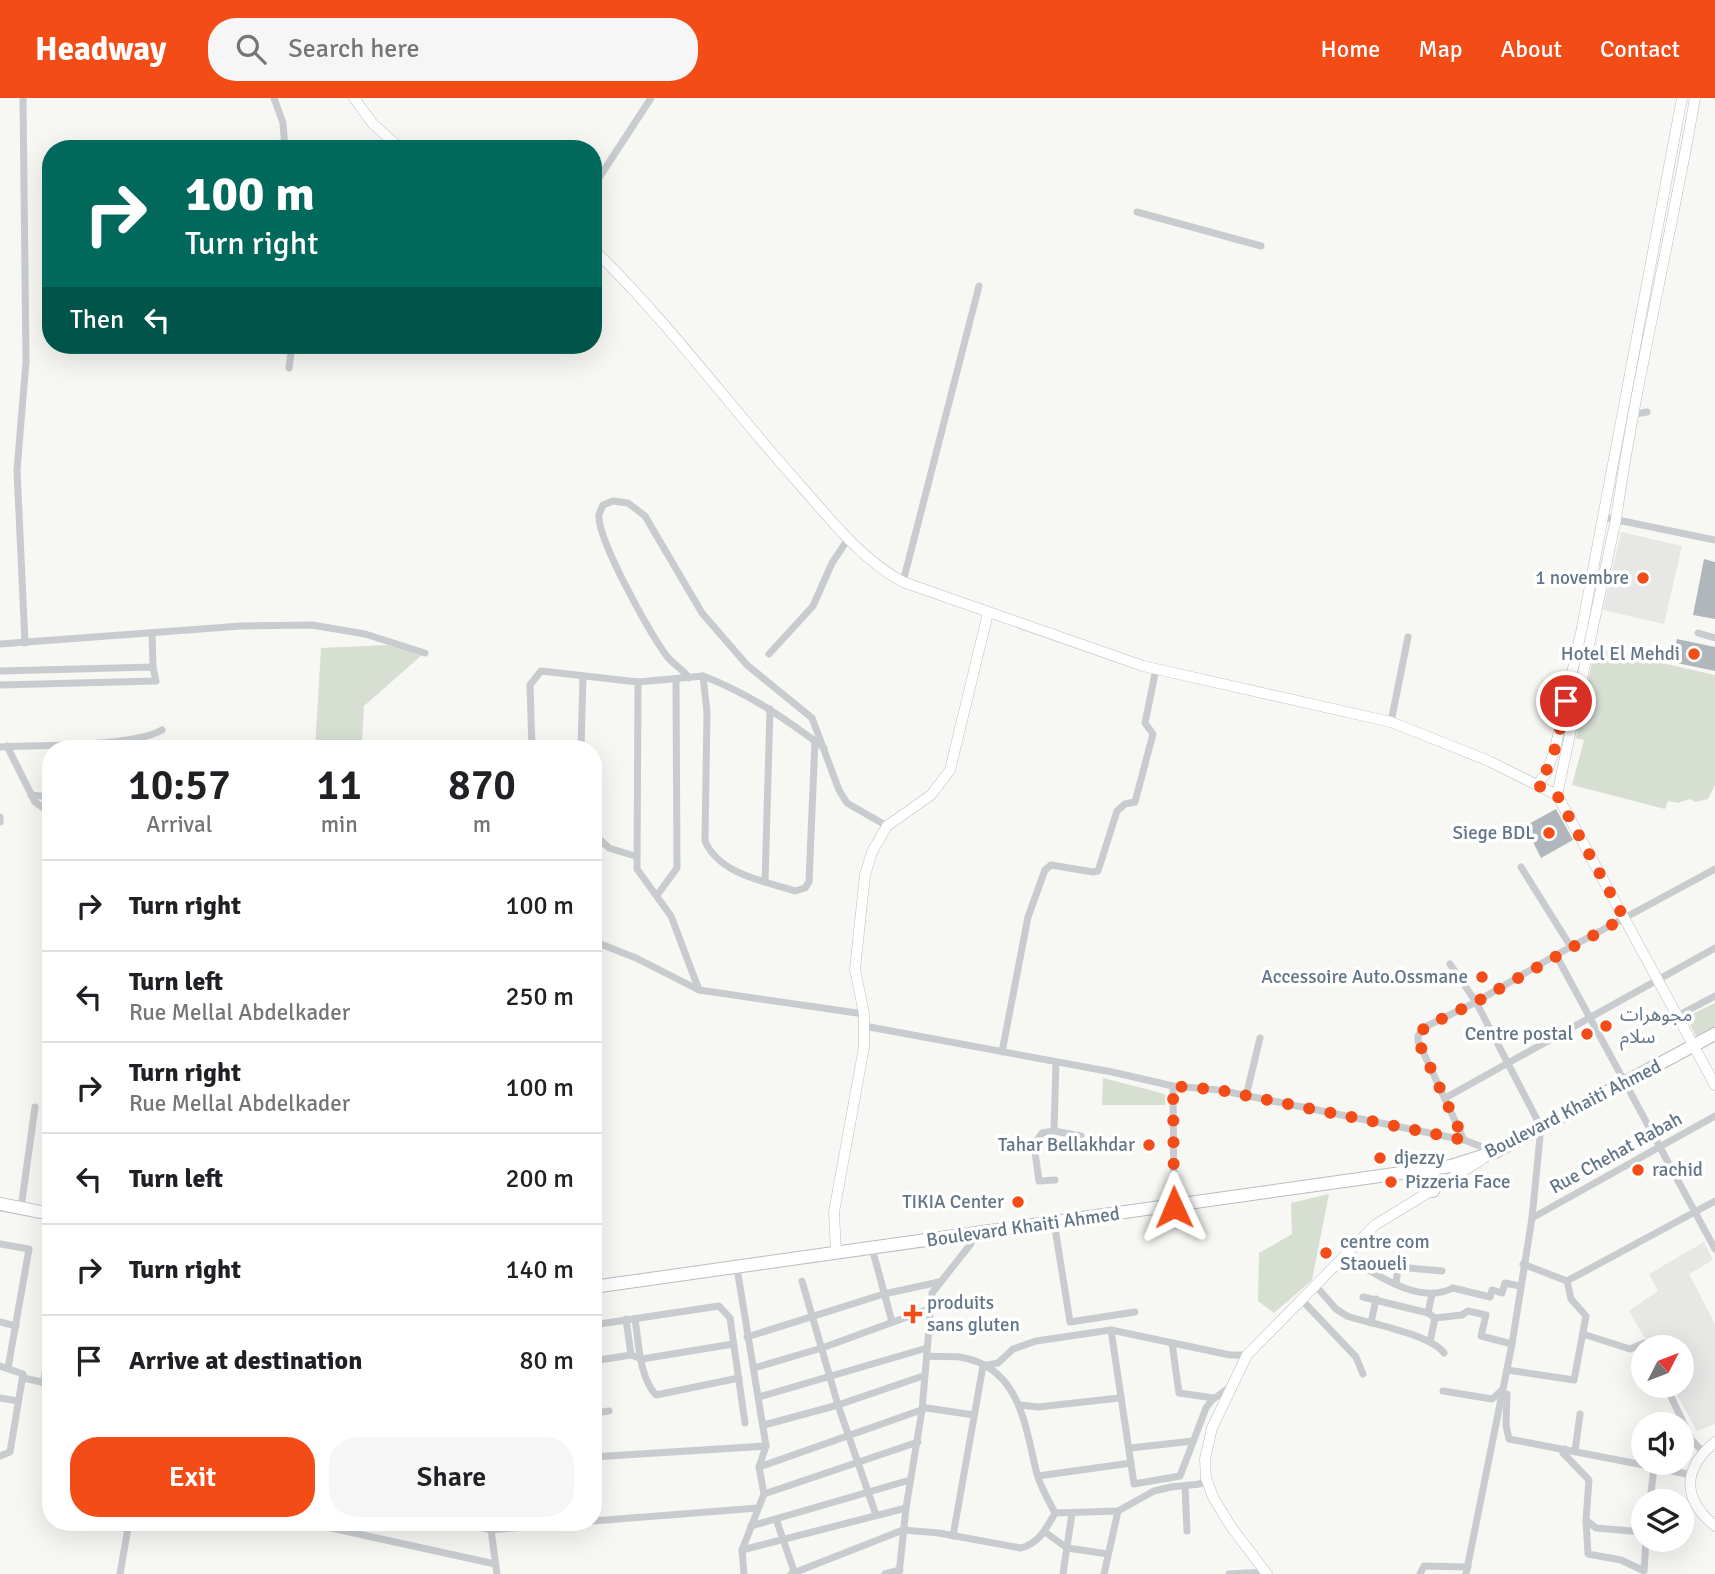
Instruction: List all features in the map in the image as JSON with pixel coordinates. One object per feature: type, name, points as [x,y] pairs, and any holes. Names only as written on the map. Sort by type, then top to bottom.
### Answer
[{"type":"highway","name":"Boulevard Khaiti Ahmed","points":[[602,1286],[1451,1166],[1495,1152],[1715,1034]]},
{"type":"highway","points":[[1423,1170],[1434,1177],[1433,1191]]},
{"type":"highway","points":[[0,1204],[42,1212]]},
{"type":"main road","points":[[354,98],[373,124],[391,140]]},
{"type":"main road","points":[[1537,785],[1547,772],[1555,749],[1603,517],[1682,98]]},
{"type":"main road","points":[[1557,795],[1616,519],[1675,216],[1695,98]]},
{"type":"main road","points":[[602,258],[743,421],[848,539],[878,568],[903,582],[988,613],[1156,669],[1391,722],[1489,761],[1557,795],[1715,1085]]},
{"type":"main road","points":[[836,1253],[834,1212],[864,1047],[864,1014],[855,969],[865,875],[872,852],[887,826],[932,795],[950,770],[988,613]]},
{"type":"main road","points":[[1266,1573],[1232,1528],[1213,1497],[1206,1478],[1205,1458],[1212,1428],[1247,1355],[1375,1225],[1495,1152]]},
{"type":"main road","points":[[1694,1469],[1703,1451],[1715,1442]]},
{"type":"main road","points":[[1691,1475],[1693,1500],[1703,1516],[1715,1526]]},
{"type":"street","points":[[23,98],[26,362],[17,470],[25,643]]},
{"type":"street","points":[[274,98],[283,123],[284,140]]},
{"type":"street","points":[[602,173],[651,98]]},
{"type":"street","points":[[1137,212],[1261,246]]},
{"type":"street","points":[[903,582],[979,286]]},
{"type":"street","points":[[289,368],[291,354]]},
{"type":"street","points":[[1635,414],[1647,412]]},
{"type":"street","points":[[689,678],[667,657],[628,588],[606,543],[599,514],[603,505],[613,501],[628,503],[645,516],[702,613],[747,665],[812,718],[839,790],[847,803],[887,826]]},
{"type":"street","points":[[1603,517],[1715,540]]},
{"type":"street","points":[[769,654],[813,606],[832,563],[848,539]]},
{"type":"street","points":[[0,644],[241,626],[312,625],[365,634],[425,653]]},
{"type":"street","points":[[0,685],[156,681],[152,633]]},
{"type":"street","points":[[1698,633],[1715,638]]},
{"type":"street","points":[[1391,722],[1408,637]]},
{"type":"street","points":[[0,671],[153,667]]},
{"type":"street","points":[[1002,1052],[1028,917],[1045,870],[1051,865],[1098,871],[1116,811],[1125,804],[1135,802],[1153,734],[1145,723],[1156,669]]},
{"type":"street","points":[[532,740],[530,685],[535,676],[549,670],[638,682],[703,676],[737,689],[825,748]]},
{"type":"street","points":[[581,740],[583,676]]},
{"type":"street","points":[[703,676],[707,712],[705,841],[709,850],[728,868],[795,891],[805,888],[809,882],[815,740]]},
{"type":"street","points":[[657,894],[677,867],[676,679]]},
{"type":"street","points":[[638,682],[637,869],[671,916],[699,990]]},
{"type":"street","points":[[765,882],[770,709]]},
{"type":"street","points":[[123,740],[154,735],[162,730]]},
{"type":"street","points":[[42,746],[4,746],[36,802],[42,806]]},
{"type":"street","points":[[32,795],[42,796]]},
{"type":"street","points":[[602,841],[609,848],[635,856]]},
{"type":"street","points":[[1521,867],[1571,947]]},
{"type":"street","points":[[1464,1140],[1447,1097],[1418,1041],[1418,1036],[1425,1027],[1476,1002],[1556,955],[1715,869]]},
{"type":"street","points":[[602,945],[636,958],[699,990],[864,1014]]},
{"type":"street","points":[[1447,1097],[1715,948]]},
{"type":"street","points":[[1556,955],[1715,1249]]},
{"type":"street","points":[[1420,1574],[1424,1566],[1467,1570],[1512,1344],[1532,1218],[1541,1127],[1476,1002],[1450,964]]},
{"type":"street","points":[[1677,1016],[1715,996]]},
{"type":"street","points":[[864,1026],[1173,1086],[1219,1090],[1464,1140],[1495,1152]]},
{"type":"street","points":[[1246,1096],[1259,1038]]},
{"type":"street","points":[[1054,1131],[1056,1062]]},
{"type":"street","points":[[1173,1086],[1174,1207]]},
{"type":"street","points":[[22,1208],[35,1107]]},
{"type":"street","name":"Rue Chehat Rabah","points":[[1532,1218],[1715,1116]]},
{"type":"street","points":[[1055,1180],[1039,1181],[1034,1145],[1042,1133],[1054,1131],[1081,1136]]},
{"type":"street","points":[[1523,1264],[1567,1281],[1715,1201]]},
{"type":"street","points":[[1055,1222],[1069,1322],[1135,1312]]},
{"type":"street","points":[[885,1574],[899,1572],[906,1507],[922,1410],[932,1293],[975,1235]]},
{"type":"street","points":[[0,1244],[29,1249],[16,1326],[4,1367],[22,1371],[23,1378],[10,1452],[0,1456]]},
{"type":"street","points":[[872,1248],[892,1322]]},
{"type":"street","points":[[1396,1284],[1398,1267],[1442,1271]]},
{"type":"street","points":[[737,1268],[766,1446],[759,1467],[764,1494],[742,1550],[744,1574]]},
{"type":"street","points":[[1370,1271],[1384,1280],[1439,1295],[1452,1288],[1490,1297],[1492,1290],[1502,1293],[1505,1283],[1520,1286]]},
{"type":"street","points":[[802,1281],[838,1405],[876,1515]]},
{"type":"street","points":[[1507,1370],[1574,1380],[1586,1316],[1571,1299],[1567,1281]]},
{"type":"street","points":[[747,1337],[884,1294],[939,1282]]},
{"type":"street","points":[[1315,1286],[1336,1309],[1347,1316],[1438,1345],[1444,1353]]},
{"type":"street","points":[[1428,1313],[1432,1294]]},
{"type":"street","points":[[1363,1297],[1428,1313],[1436,1318],[1462,1315],[1468,1311],[1486,1315],[1481,1336],[1512,1344]]},
{"type":"street","points":[[1301,1299],[1356,1357],[1363,1374]]},
{"type":"street","points":[[1371,1323],[1376,1299]]},
{"type":"street","points":[[602,1323],[719,1306],[730,1318],[745,1423]]},
{"type":"street","points":[[754,1368],[822,1348],[929,1308]]},
{"type":"street","points":[[1430,1342],[1436,1318]]},
{"type":"street","points":[[626,1319],[631,1354]]},
{"type":"street","points":[[635,1320],[648,1387],[656,1395],[738,1378]]},
{"type":"street","points":[[0,1322],[16,1326]]},
{"type":"street","points":[[983,1366],[998,1363],[1013,1349],[1036,1341],[1111,1330],[1132,1337],[1230,1355],[1247,1355]]},
{"type":"street","points":[[1111,1330],[1119,1398],[1131,1448],[1134,1484],[1180,1476],[1206,1408],[1214,1398],[1231,1386]]},
{"type":"street","points":[[1583,1334],[1631,1349]]},
{"type":"street","points":[[1172,1343],[1179,1392],[1214,1398]]},
{"type":"street","points":[[602,1359],[631,1354],[642,1359],[733,1344]]},
{"type":"street","points":[[759,1397],[927,1352],[960,1357],[983,1366],[1001,1379],[1020,1405],[1038,1476],[1055,1513]]},
{"type":"street","points":[[953,1536],[983,1366]]},
{"type":"street","points":[[764,1425],[838,1405],[923,1376]]},
{"type":"street","points":[[23,1378],[42,1383]]},
{"type":"street","points":[[1443,1391],[1492,1399],[1502,1392]]},
{"type":"street","points":[[1502,1392],[1507,1394],[1506,1425],[1509,1439],[1631,1462]]},
{"type":"street","points":[[0,1398],[18,1401]]},
{"type":"street","points":[[1020,1405],[1038,1407],[1119,1398]]},
{"type":"street","points":[[1672,1398],[1691,1439],[1703,1451]]},
{"type":"street","points":[[759,1467],[927,1408],[974,1415]]},
{"type":"street","points":[[602,1412],[609,1411]]},
{"type":"street","points":[[1575,1451],[1580,1414]]},
{"type":"street","points":[[1496,1422],[1506,1425]]},
{"type":"street","points":[[1131,1448],[1193,1441]]},
{"type":"street","points":[[764,1494],[918,1443]]},
{"type":"street","points":[[602,1456],[766,1446]]},
{"type":"street","points":[[1565,1449],[1563,1453],[1569,1462],[1589,1480],[1586,1520],[1588,1554],[1621,1560],[1646,1573],[1646,1552]]},
{"type":"street","points":[[1038,1476],[1131,1463]]},
{"type":"street","points":[[1055,1513],[1118,1511],[1154,1492],[1200,1484],[1206,1478]]},
{"type":"street","points":[[751,1526],[910,1480]]},
{"type":"street","points":[[1185,1486],[1187,1531]]},
{"type":"street","points":[[742,1550],[906,1507]]},
{"type":"street","points":[[602,1520],[758,1508]]},
{"type":"street","points":[[1104,1574],[1118,1511]]},
{"type":"street","points":[[776,1519],[794,1574],[903,1530],[1021,1548],[1031,1545],[1045,1532],[1055,1513]]},
{"type":"street","points":[[1063,1574],[1072,1513]]},
{"type":"street","points":[[1586,1520],[1596,1528],[1631,1531]]},
{"type":"street","points":[[120,1574],[127,1531]]},
{"type":"street","points":[[345,1531],[495,1564]]},
{"type":"street","points":[[491,1531],[497,1574]]},
{"type":"street","points":[[1045,1532],[1066,1548],[1108,1554]]},
{"type":"street","points":[[1229,1574],[1266,1573]]},
{"type":"shaded area","name":"1 novembre","points":[[1621,532],[1682,546],[1664,624],[1603,610]]},
{"type":"shaded area","points":[[388,645],[423,654],[364,706],[362,740],[316,740],[321,648]]},
{"type":"shaded area","points":[[1595,648],[1715,675],[1715,785],[1708,799],[1695,802],[1690,799],[1678,803],[1668,801],[1665,809],[1572,785],[1584,740],[1576,738]]},
{"type":"shaded area","points":[[1715,1003],[1715,1027],[1696,1036],[1686,1017]]},
{"type":"shaded area","points":[[1103,1078],[1165,1094],[1165,1105],[1102,1105]]},
{"type":"shaded area","points":[[1329,1194],[1312,1280],[1274,1313],[1258,1301],[1259,1253],[1292,1234],[1291,1203]]},
{"type":"shaded area","points":[[1704,1242],[1713,1260],[1689,1274],[1715,1324],[1715,1424],[1697,1431],[1694,1426],[1694,1412],[1686,1412],[1679,1398],[1694,1398],[1694,1335],[1643,1335],[1629,1311],[1658,1291],[1649,1274]]},
{"type":"building","points":[[1704,559],[1715,562],[1715,619],[1693,615]]},
{"type":"building","name":"Hotel El Mehdi","points":[[1677,639],[1715,647],[1715,671],[1672,662]]},
{"type":"building","name":"Siege BDL","points":[[1556,809],[1573,840],[1541,858],[1525,826]]},
{"type":"place","name":"1 novembre","points":[[1643,578]]},
{"type":"place","name":"Hotel El Mehdi","points":[[1694,654]]},
{"type":"place","name":"Siege BDL","points":[[1549,833]]},
{"type":"place","name":"Accessoire Auto.Ossmane","points":[[1482,977]]},
{"type":"place","name":"مجوهرات سلام","points":[[1606,1026]]},
{"type":"place","name":"Centre postal","points":[[1587,1034]]},
{"type":"place","name":"Tahar Bellakhdar","points":[[1149,1145]]},
{"type":"place","name":"djezzy","points":[[1380,1158]]},
{"type":"place","name":"rachid","points":[[1638,1170]]},
{"type":"place","name":"Pizzeria Face","points":[[1391,1182]]},
{"type":"place","name":"TIKIA Center","points":[[1018,1202]]},
{"type":"place","name":"centre com Staoueli","points":[[1326,1253]]},
{"type":"place","name":"produits sans gluten","points":[[913,1314]]},
{"type":"route","points":[[1174,1207],[1173,1086],[1219,1090],[1464,1140],[1418,1036],[1425,1027],[1476,1002],[1624,918],[1557,795],[1537,785],[1547,772],[1555,749],[1566,701]]}]
